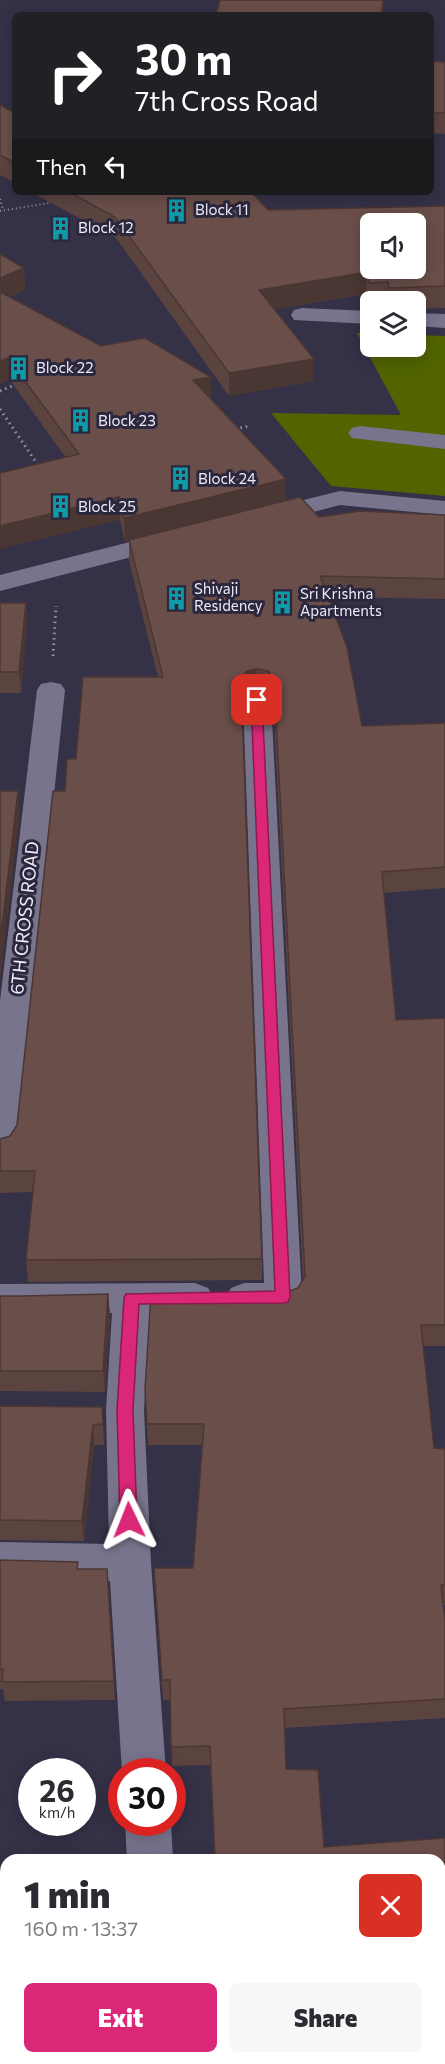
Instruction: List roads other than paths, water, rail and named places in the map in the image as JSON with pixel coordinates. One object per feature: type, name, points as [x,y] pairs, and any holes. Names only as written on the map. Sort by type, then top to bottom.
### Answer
[{"type":"street","points":[[302,315],[360,318]]},
{"type":"street","points":[[426,320],[445,321]]},
{"type":"street","points":[[360,433],[445,442]]},
{"type":"street","points":[[239,523],[340,498],[445,508]]},
{"type":"street","points":[[0,583],[194,534]]},
{"type":"street","name":"6TH CROSS ROAD","points":[[0,1146],[51,690]]},
{"type":"street","points":[[0,1299],[283,1297],[257,700]]},
{"type":"street","points":[[132,1298],[108,1410],[130,1563],[143,1758]]},
{"type":"street","points":[[0,1560],[130,1563]]},
{"type":"street","points":[[149,1836],[150,1854]]},
{"type":"place","name":"Block 11","points":[[177,210]]},
{"type":"place","name":"Block 12","points":[[60,228]]},
{"type":"place","name":"Block 22","points":[[18,368]]},
{"type":"place","name":"Block 23","points":[[80,421]]},
{"type":"place","name":"Block 24","points":[[180,479]]},
{"type":"place","name":"Block 25","points":[[60,507]]},
{"type":"place","name":"Shivaji Residency","points":[[176,598]]},
{"type":"place","name":"Sri Krishna Apartments","points":[[282,603]]}]
